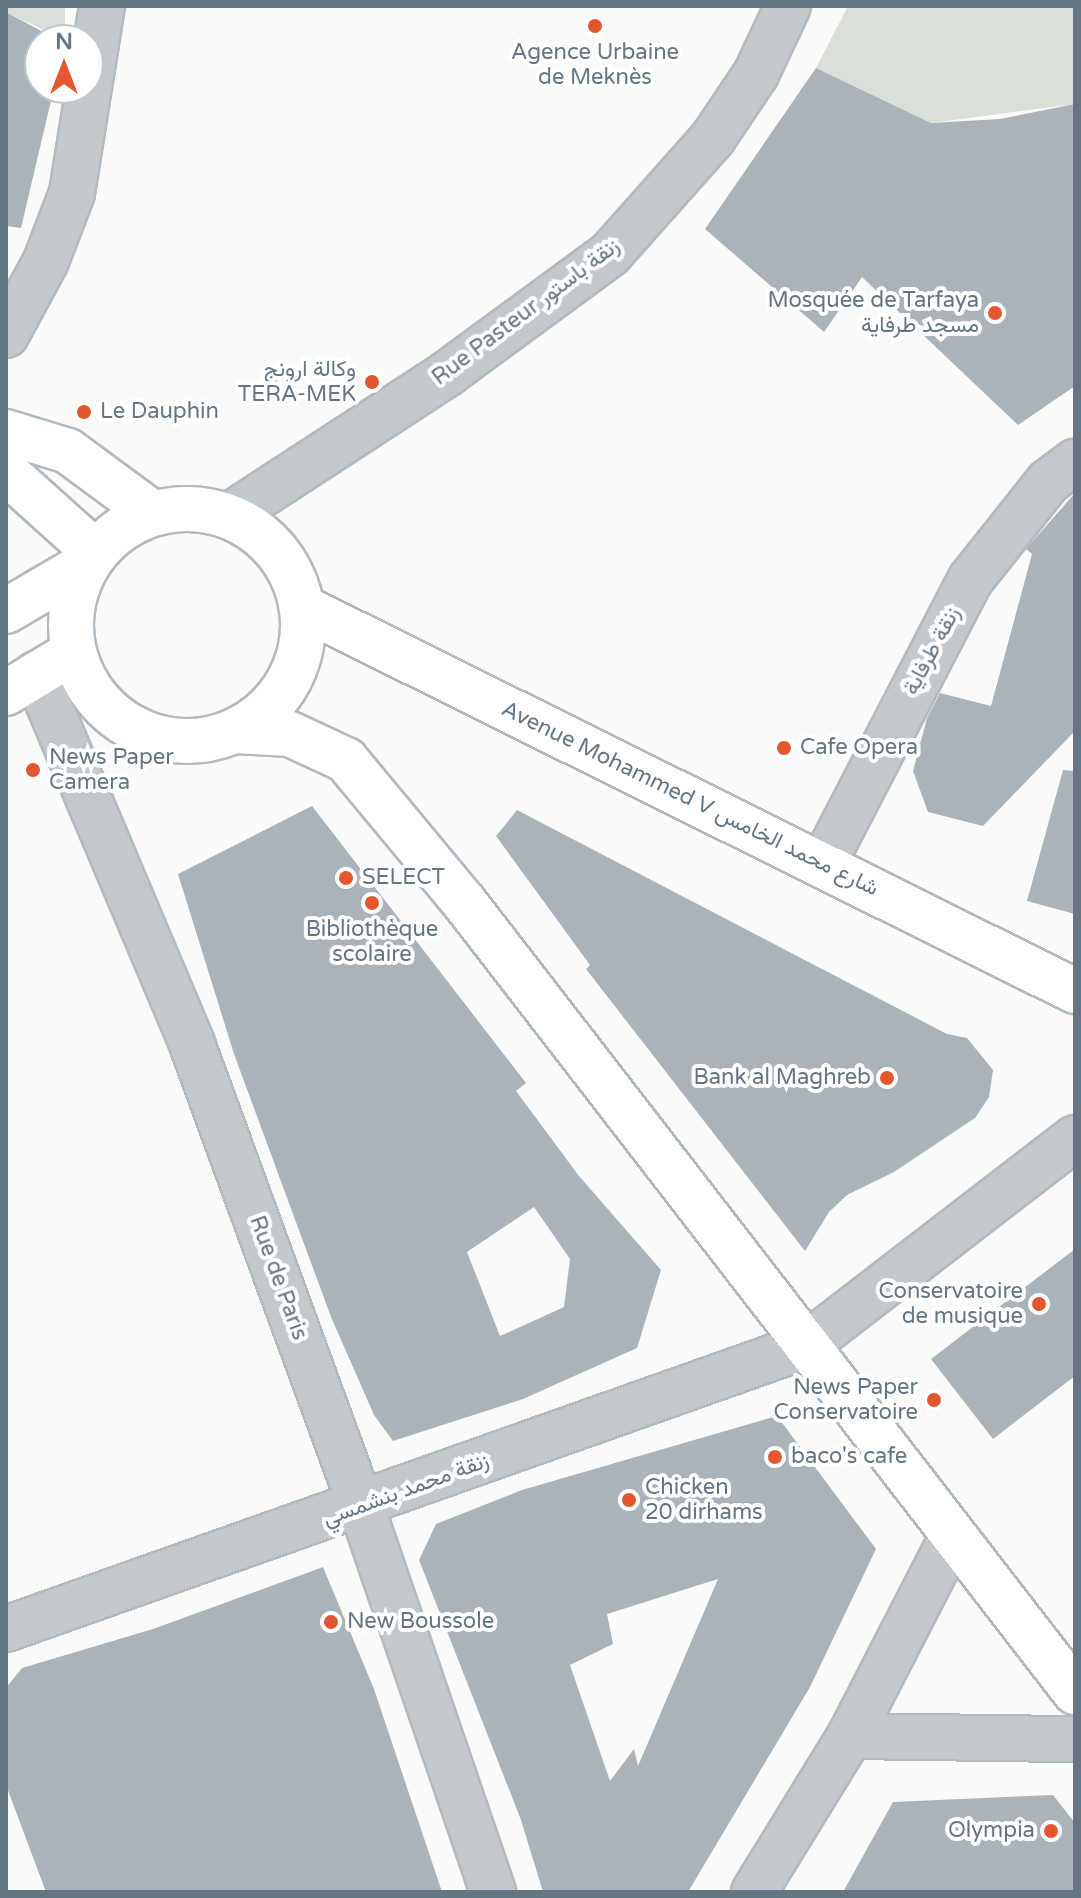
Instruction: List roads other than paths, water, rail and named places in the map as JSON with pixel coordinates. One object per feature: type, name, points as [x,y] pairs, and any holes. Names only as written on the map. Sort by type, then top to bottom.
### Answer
[{"type":"main road","points":[[6,432],[68,451],[152,513]]},
{"type":"main road","points":[[6,472],[91,559]]},
{"type":"main road","points":[[6,611],[91,559],[130,523],[152,513],[201,509],[229,516],[278,552],[304,608],[302,648],[289,682],[266,710],[236,731]]},
{"type":"main road","points":[[91,559],[38,673],[100,704],[136,730],[179,742],[236,731],[290,734],[346,760],[464,902],[1075,1692]]},
{"type":"main road","name":"Avenue Mohammed V شارع محمد الخامس","points":[[304,608],[1075,991]]},
{"type":"street","points":[[6,335],[46,261],[72,193],[102,6]]},
{"type":"street","name":"Rue Pasteur زنقة باستور","points":[[229,516],[448,373],[610,254],[713,138],[756,74],[788,6]]},
{"type":"street","name":"زنقة طرفاية","points":[[823,864],[971,579],[1048,482],[1075,462]]},
{"type":"street","name":"Rue de Paris","points":[[38,673],[192,1044],[361,1506],[493,1892]]},
{"type":"street","name":"زنقة محمد بنشمسي","points":[[6,1629],[361,1506],[805,1346],[1075,1138]]},
{"type":"street","points":[[754,1892],[850,1736],[953,1536]]},
{"type":"street","points":[[850,1736],[1075,1739]]},
{"type":"place","name":"Agence Urbaine de Meknès","points":[[595,26]]},
{"type":"place","name":"Mosquée de Tarfaya مسجد طرفاية","points":[[995,313]]},
{"type":"place","name":"وكالة ارونج TERA-MEK","points":[[372,382]]},
{"type":"place","name":"Le Dauphin","points":[[84,412]]},
{"type":"place","name":"Cafe Opera","points":[[784,748]]},
{"type":"place","name":"News Paper Camera","points":[[33,770]]},
{"type":"place","name":"SELECT","points":[[346,878]]},
{"type":"place","name":"Bibliothèque scolaire","points":[[372,903]]},
{"type":"place","name":"Bank al Maghreb","points":[[887,1078]]},
{"type":"place","name":"Conservatoire de musique","points":[[1039,1304]]},
{"type":"place","name":"News Paper Conservatoire","points":[[934,1400]]},
{"type":"place","name":"baco's cafe","points":[[775,1457]]},
{"type":"place","name":"Chicken 20 dirhams","points":[[629,1500]]},
{"type":"place","name":"New Boussole","points":[[331,1622]]},
{"type":"place","name":"Olympia","points":[[1051,1831]]}]
